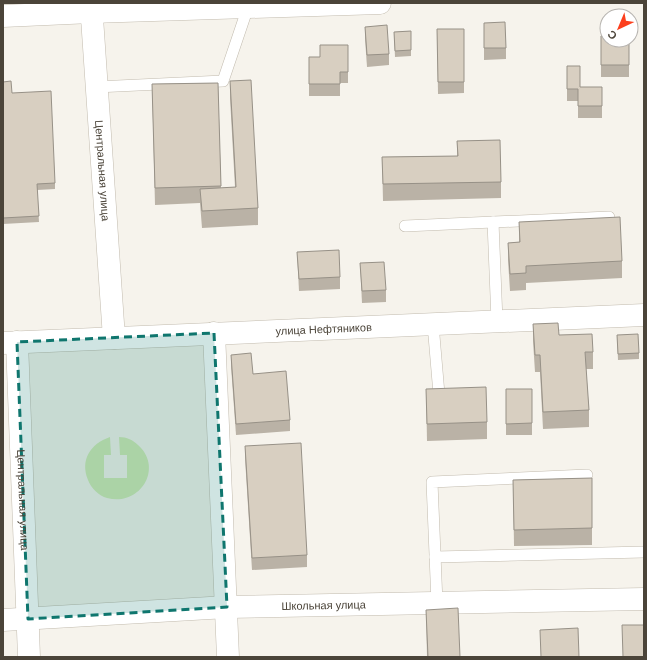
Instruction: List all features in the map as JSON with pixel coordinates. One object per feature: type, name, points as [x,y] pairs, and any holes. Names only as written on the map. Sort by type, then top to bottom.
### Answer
[{"type":"street","points":[[3,16],[91,8],[248,7],[380,3]]},
{"type":"street","name":"Центральная улица","points":[[91,8],[114,338]]},
{"type":"street","name":"улица Нефтяников","points":[[10,342],[644,315]]},
{"type":"street","points":[[214,333],[228,657]]},
{"type":"street","name":"Центральная улица","points":[[10,342],[30,657]]},
{"type":"street","name":"Школьная улица","points":[[3,620],[227,607],[644,600]]},
{"type":"lane","points":[[96,87],[223,81],[248,7]]},
{"type":"lane","points":[[405,226],[609,217]]},
{"type":"lane","points":[[493,222],[497,321]]},
{"type":"lane","points":[[433,324],[439,394]]},
{"type":"lane","points":[[437,603],[432,482],[587,475]]},
{"type":"lane","points":[[435,557],[644,552]]},
{"type":"highlighted area","points":[[214,333],[227,607],[28,619],[17,342]]},
{"type":"green space","points":[[110,437],[111,455],[104,455],[104,478],[127,478],[127,455],[120,455],[119,437],[127,438],[136,443],[145,454],[149,464],[145,484],[129,497],[119,499],[104,497],[93,489],[88,480],[85,466],[88,454],[97,444]]},
{"type":"building","points":[[505,22],[506,48],[484,48],[484,23]]},
{"type":"building","points":[[387,25],[389,54],[367,55],[365,27]]},
{"type":"building","points":[[437,29],[464,29],[464,82],[438,82]]},
{"type":"building","points":[[411,31],[411,50],[395,51],[394,32]]},
{"type":"building","points":[[320,45],[348,45],[348,72],[340,72],[340,84],[309,84],[309,57],[320,57]]},
{"type":"building","points":[[601,48],[629,48],[629,65],[601,65]]},
{"type":"building","points":[[567,66],[580,66],[580,87],[602,87],[602,106],[578,106],[578,89],[567,89]]},
{"type":"building","points":[[251,80],[258,208],[202,211],[200,189],[236,187],[230,81]]},
{"type":"building","points":[[11,81],[12,93],[51,91],[55,183],[37,184],[39,216],[3,218],[3,82]]},
{"type":"building","points":[[218,83],[221,186],[155,188],[152,84]]},
{"type":"building","points":[[500,140],[501,182],[383,184],[382,157],[458,156],[457,141]]},
{"type":"building","points":[[620,217],[622,261],[526,266],[526,273],[510,274],[508,243],[520,242],[519,222]]},
{"type":"building","points":[[339,250],[340,277],[299,279],[297,252]]},
{"type":"building","points":[[384,262],[386,290],[362,291],[360,263]]},
{"type":"building","points":[[558,323],[559,335],[592,334],[593,352],[585,352],[589,410],[543,412],[540,355],[535,355],[533,324]]},
{"type":"building","points":[[638,334],[639,353],[618,354],[617,335]]},
{"type":"building","points":[[251,353],[253,374],[286,371],[290,420],[236,424],[231,355]]},
{"type":"building","points":[[486,387],[487,422],[427,424],[426,389]]},
{"type":"building","points":[[506,389],[532,389],[532,423],[506,424]]},
{"type":"building","points":[[301,443],[307,555],[252,558],[245,446]]},
{"type":"building","points":[[592,478],[592,528],[514,530],[513,480]]},
{"type":"building","points":[[458,608],[460,657],[428,657],[426,610]]},
{"type":"building","points":[[622,625],[644,625],[644,657],[623,657]]},
{"type":"building","points":[[578,628],[579,657],[541,657],[540,630]]}]
